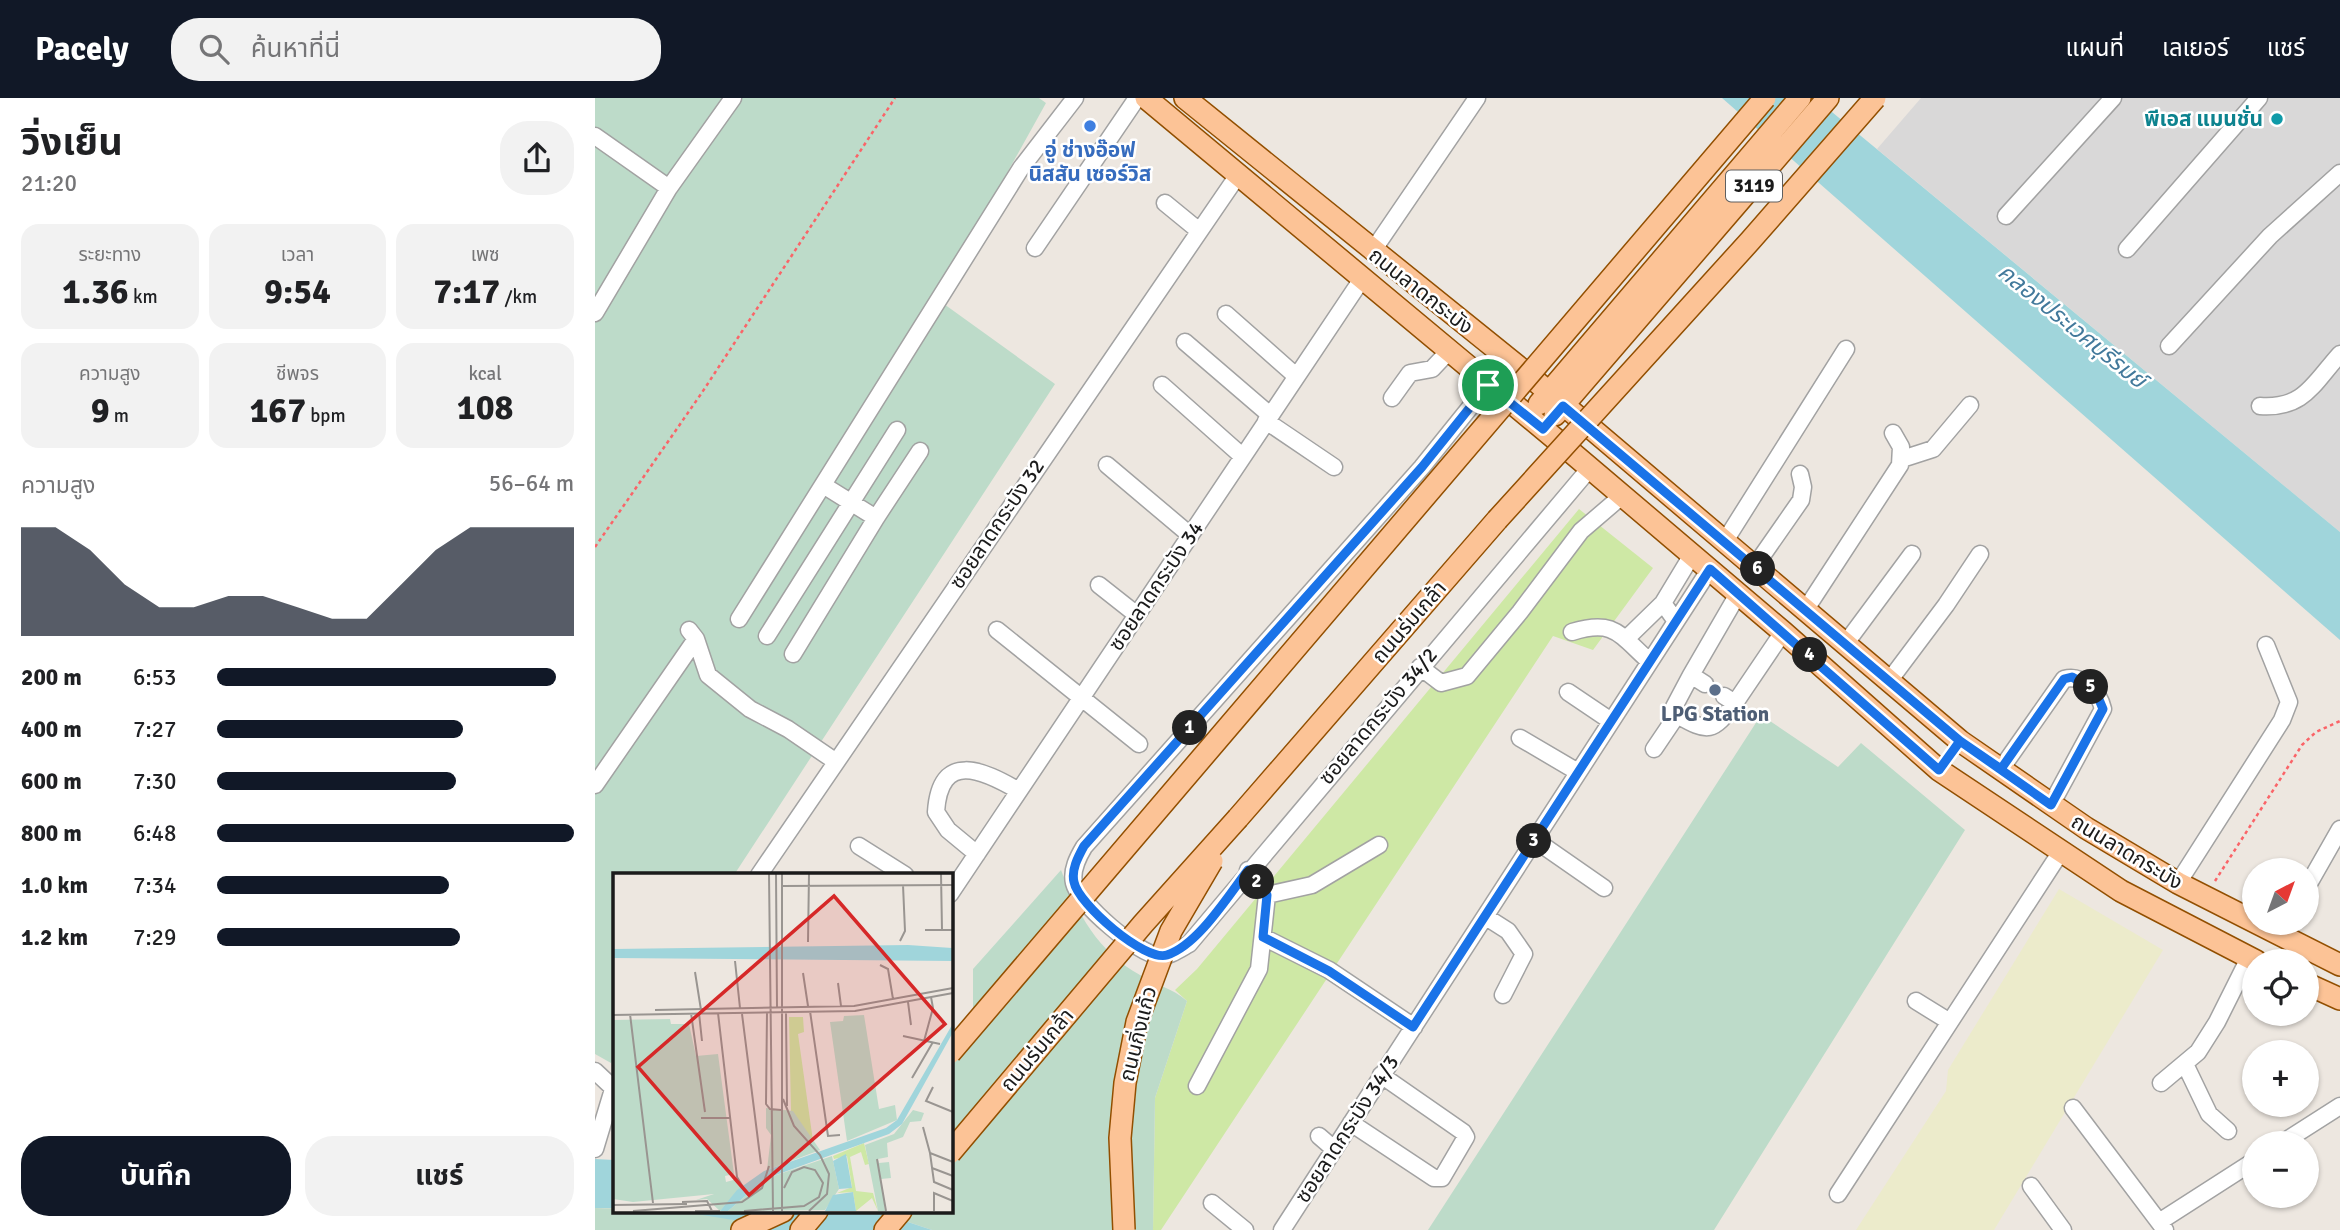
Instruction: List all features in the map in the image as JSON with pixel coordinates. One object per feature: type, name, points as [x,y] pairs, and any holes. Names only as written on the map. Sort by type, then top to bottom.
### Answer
[{"type":"main road","name":"ถนนลาดกระบัง","points":[[1146,98],[1623,495],[1939,770],[2060,853],[2121,891],[2242,954]]},
{"type":"main road","points":[[952,1051],[1765,98]]},
{"type":"main road","name":"3119","points":[[1556,399],[1661,260],[1800,98]]},
{"type":"main road","name":"3119","points":[[1556,399],[1679,274],[1828,98]]},
{"type":"main road","name":"ถนนร่มเกล้า","points":[[952,1151],[1143,924],[1488,530],[1750,241],[1875,98]]},
{"type":"main road","name":"ถนนลาดกระบัง","points":[[1195,101],[1372,252],[1556,399],[1960,741],[2051,805],[2204,899],[2242,914]]},
{"type":"main road","points":[[1536,423],[1556,399]]},
{"type":"main road","points":[[1939,770],[1960,741]]},
{"type":"main road","name":"ถนนกิ่งแก้ว","points":[[1124,1230],[1120,1138],[1125,1083],[1137,1022],[1171,931],[1238,818]]},
{"type":"main road","name":"ถนนลาดกระบัง","points":[[2291,935],[2340,965]]},
{"type":"main road","points":[[2319,989],[2340,999]]},
{"type":"main road","points":[[742,1230],[781,1212]]},
{"type":"main road","points":[[801,1230],[816,1212]]},
{"type":"main road","points":[[885,1230],[900,1212]]},
{"type":"street","points":[[595,313],[669,188],[732,98]]},
{"type":"street","points":[[739,619],[1021,168],[1075,98]]},
{"type":"street","points":[[1035,248],[1137,98]]},
{"type":"street","points":[[1372,252],[1477,98]]},
{"type":"street","points":[[2006,216],[2113,98]]},
{"type":"street","points":[[2127,249],[2259,98]]},
{"type":"street","points":[[595,136],[669,188]]},
{"type":"street","points":[[2169,346],[2270,236],[2340,173]]},
{"type":"street","name":"ซอยลาดกระบัง 32","points":[[760,873],[1238,175]]},
{"type":"street","points":[[1165,202],[1198,230]]},
{"type":"street","name":"ซอยลาดกระบัง 34","points":[[952,891],[1362,279]]},
{"type":"street","points":[[1226,314],[1296,376]]},
{"type":"street","points":[[1185,342],[1268,418],[1334,467]]},
{"type":"street","points":[[1725,541],[1846,349]]},
{"type":"street","points":[[1392,398],[1410,373],[1432,369],[1448,352]]},
{"type":"street","points":[[2260,406],[2281,407],[2296,402],[2340,354]]},
{"type":"street","points":[[1162,385],[1242,456]]},
{"type":"street","name":"ซอยลาดกระบัง 34/2","points":[[1488,385],[1422,467],[1084,846],[1076,861],[1073,879],[1077,891],[1088,907],[1147,954],[1163,956],[1189,944],[1248,870],[1590,468]]},
{"type":"street","points":[[1902,459],[1933,449],[1970,405]]},
{"type":"street","points":[[767,636],[853,504],[897,430]]},
{"type":"street","points":[[1807,609],[1902,459],[1901,447],[1893,433]]},
{"type":"street","points":[[793,654],[920,451]]},
{"type":"street","points":[[1107,465],[1190,535]]},
{"type":"street","points":[[1755,566],[1801,500],[1803,487],[1800,474]]},
{"type":"street","points":[[823,485],[876,518]]},
{"type":"street","points":[[1420,667],[1441,683],[1467,676],[1520,612],[1581,531],[1623,495]]},
{"type":"street","points":[[1846,643],[1912,554]]},
{"type":"street","points":[[1889,681],[1958,589],[1980,554]]},
{"type":"street","points":[[1626,639],[1663,603],[1692,555]]},
{"type":"street","name":"ซอยลาดกระบัง 34/3","points":[[1282,1230],[1710,569]]},
{"type":"street","points":[[1099,585],[1137,615]]},
{"type":"street","points":[[1738,594],[1674,707],[1677,715],[1707,729],[1713,728],[1730,700],[1783,632]]},
{"type":"street","points":[[1663,603],[1675,620]]},
{"type":"street","points":[[1572,632],[1597,625],[1608,626],[1649,661]]},
{"type":"street","points":[[997,630],[1139,744]]},
{"type":"street","points":[[595,785],[692,635],[708,675],[750,709],[788,729],[835,761]]},
{"type":"street","points":[[2178,883],[2282,720],[2289,702],[2266,645]]},
{"type":"street","points":[[1691,675],[1705,684]]},
{"type":"street","points":[[2001,769],[2064,679],[2072,677],[2087,684],[2095,690],[2103,709],[2051,805]]},
{"type":"street","points":[[1568,692],[1611,721]]},
{"type":"street","points":[[1654,750],[1677,715]]},
{"type":"street","points":[[1520,738],[1578,772]]},
{"type":"street","points":[[977,854],[954,837],[936,812],[943,784],[952,774],[964,768],[977,770],[1019,791]]},
{"type":"street","points":[[2319,866],[2340,829]]},
{"type":"street","points":[[1535,840],[1604,888]]},
{"type":"street","points":[[859,845],[902,873]]},
{"type":"street","points":[[1267,895],[1312,884],[1379,845]]},
{"type":"street","points":[[1838,1194],[2060,853]]},
{"type":"street","points":[[1197,1086],[1259,969],[1267,895],[1248,870]]},
{"type":"street","points":[[1486,917],[1508,931],[1524,954],[1503,995]]},
{"type":"street","points":[[1263,937],[1329,971],[1413,1027]]},
{"type":"street","points":[[2161,1083],[2198,1052],[2242,977]]},
{"type":"street","points":[[1916,1000],[1950,1022]]},
{"type":"street","points":[[2185,1064],[2209,1114],[2228,1131]]},
{"type":"street","points":[[595,1071],[613,1086],[595,1149]]},
{"type":"street","points":[[1351,1123],[1434,1178],[1442,1178],[1459,1153],[1466,1137],[1463,1132],[1381,1075]]},
{"type":"street","points":[[2300,1131],[2340,1105]]},
{"type":"street","points":[[2073,1108],[2162,1226],[2242,1169]]},
{"type":"street","points":[[1319,1136],[1334,1149]]},
{"type":"street","points":[[2031,1186],[2063,1230]]},
{"type":"street","points":[[1212,1203],[1245,1230]]},
{"type":"path","points":[[595,547],[701,394],[895,98]]},
{"type":"path","points":[[2204,899],[2302,745],[2316,732],[2340,722]]},
{"type":"shaded area","points":[[1921,98],[2340,98],[2340,532],[1877,149]]},
{"type":"green space","points":[[595,98],[1039,98],[1046,103],[937,299],[1055,384],[735,873],[613,873],[613,1059],[611,1063],[595,1054]]},
{"type":"green space","points":[[1579,509],[1653,568],[1593,650],[1553,636],[1161,1230],[1153,1230],[1155,1098],[1187,1001],[1175,990],[1197,969]]},
{"type":"green space","points":[[1761,715],[1838,767],[1861,743],[1965,830],[1714,1230],[1428,1230]]},
{"type":"green space","points":[[1061,870],[1082,916],[1112,955],[1125,966],[1187,1001],[1155,1098],[1153,1230],[932,1230],[878,1212],[952,1212],[952,1051],[973,1026],[973,969]]},
{"type":"green space","points":[[2059,889],[2163,950],[1994,1230],[1856,1230],[1946,1091],[1948,1070]]},
{"type":"green space","points":[[595,1208],[613,1209],[613,1212],[703,1214],[724,1217],[765,1230],[595,1230]]},
{"type":"water","name":"คลองประเวศบุรีรมย์","points":[[1722,98],[1815,98],[2340,532],[2340,640]]},
{"type":"water","points":[[595,1159],[613,1160],[613,1208],[595,1208]]},
{"type":"water","points":[[683,1212],[878,1212],[932,1230],[765,1230],[746,1222]]},
{"type":"place","name":"พีเอส แมนชั่น","points":[[2277,119]]},
{"type":"place","name":"อู่ ช่างอ๊อฟ นิสสัน เซอร์วิส","points":[[1090,126]]},
{"type":"place","name":"LPG Station","points":[[1715,690]]},
{"type":"route","points":[[1488,385],[1422,467],[1084,846],[1076,861],[1073,879],[1077,891],[1088,907],[1147,954],[1163,956],[1189,944],[1248,870],[1267,895],[1263,937],[1329,971],[1413,1027],[1710,569],[1939,770],[1960,741],[2051,805],[2093,732],[2103,709],[2095,690],[2087,684],[2072,677],[2064,679],[2001,769],[1960,741],[1807,609],[1563,406],[1543,429],[1488,385]]}]
